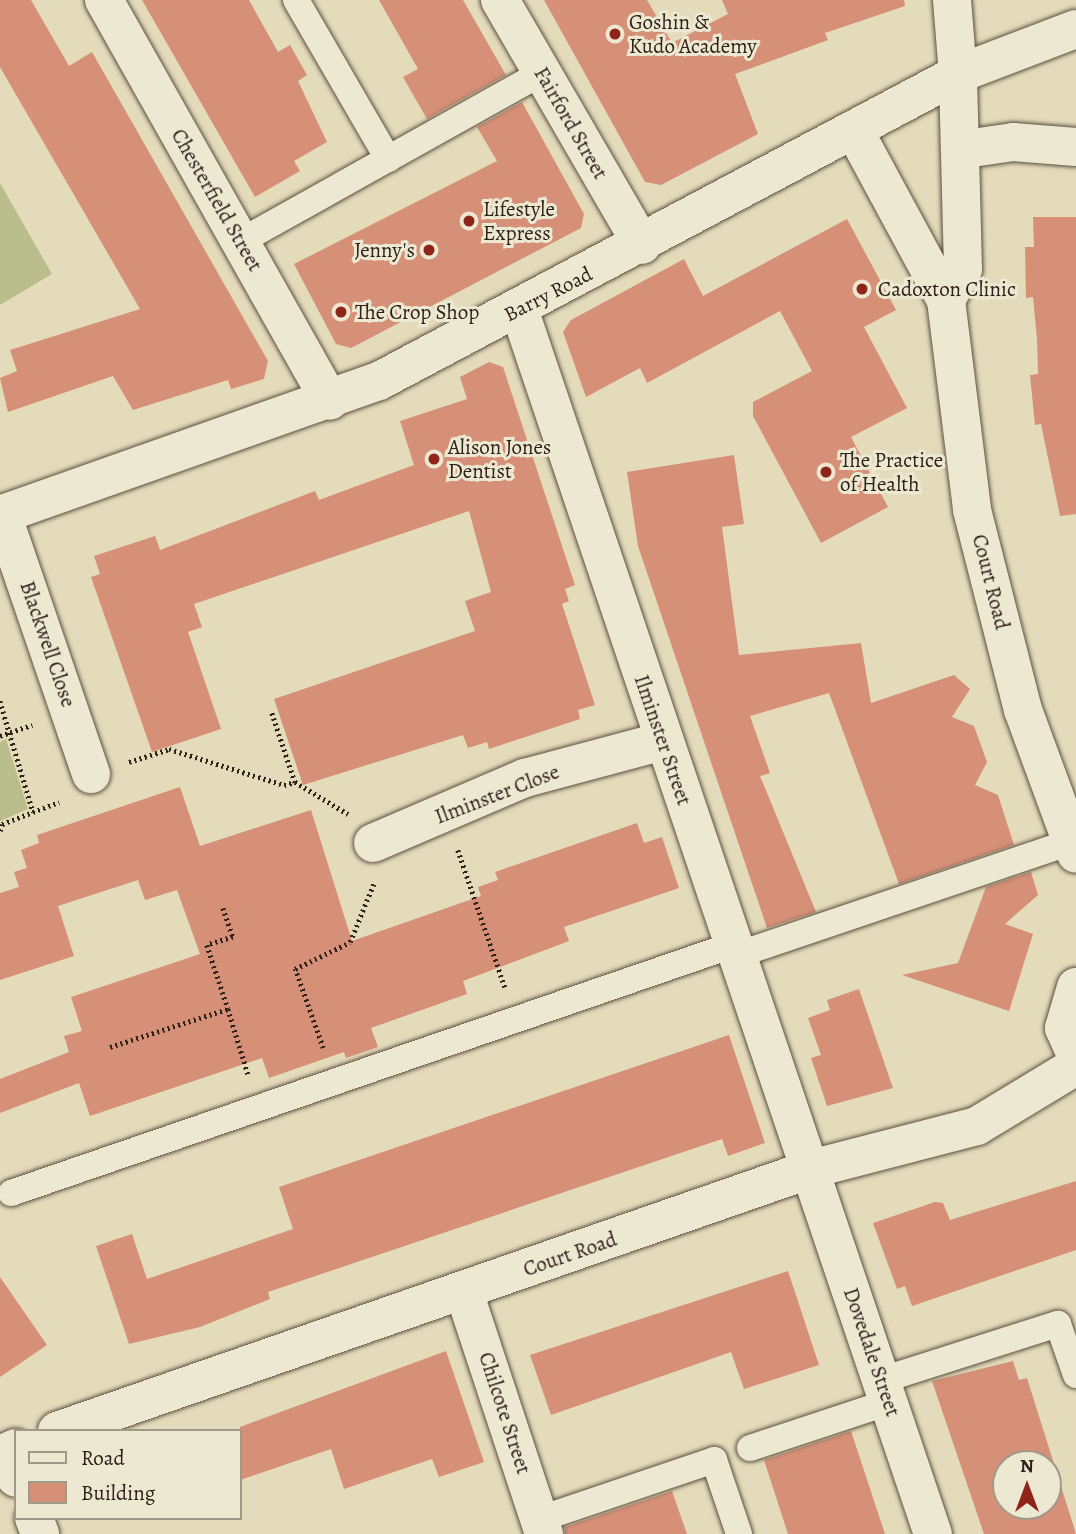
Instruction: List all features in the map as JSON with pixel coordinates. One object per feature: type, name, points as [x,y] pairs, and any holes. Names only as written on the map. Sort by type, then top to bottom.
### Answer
[{"type":"street","name":"Chesterfield Street","points":[[104,0],[330,401]]},
{"type":"street","name":"Fairford Street","points":[[500,0],[642,245]]},
{"type":"street","points":[[946,300],[963,269],[965,149],[952,0]]},
{"type":"street","name":"Barry Road","points":[[1,514],[330,401],[519,309],[642,245],[958,74],[1076,29]]},
{"type":"street","name":"Court Road","points":[[855,132],[946,300],[972,510],[1024,710],[1074,848]]},
{"type":"street","points":[[965,149],[1013,142],[1076,147]]},
{"type":"street","name":"Ilminster Street","points":[[519,309],[663,741],[811,1169]]},
{"type":"street","name":"Blackwell Close","points":[[1,514],[78,787]]},
{"type":"street","name":"Ilminster Close","points":[[373,843],[525,778],[663,741]]},
{"type":"street","points":[[1076,987],[1064,1028],[1076,1055]]},
{"type":"street","name":"Court Road","points":[[63,1429],[464,1292],[811,1169],[977,1126],[1076,1066]]},
{"type":"street","name":"Dovedale Street","points":[[811,1169],[933,1534]]},
{"type":"street","name":"Chilcote Street","points":[[464,1292],[542,1527]]},
{"type":"street","points":[[0,1458],[14,1476]]},
{"type":"lane","points":[[296,0],[387,159]]},
{"type":"lane","points":[[241,241],[542,73]]},
{"type":"lane","points":[[4,1190],[735,950],[1074,848]]},
{"type":"lane","points":[[750,1448],[1058,1324],[1076,1375]]},
{"type":"lane","points":[[542,1527],[714,1460],[739,1534]]},
{"type":"path","points":[[0,701],[33,812]]},
{"type":"path","points":[[272,713],[295,782]]},
{"type":"path","points":[[0,831],[2,824],[33,812],[78,787],[169,750],[284,785],[295,782],[337,802],[373,843],[374,895],[349,942],[295,969],[335,1082]]},
{"type":"path","points":[[445,812],[516,1020]]},
{"type":"path","points":[[223,908],[233,937],[207,945],[259,1108]]},
{"type":"path","points":[[110,1047],[228,1009]]},
{"type":"green space","points":[[0,183],[52,274],[0,305]]},
{"type":"green space","points":[[6,739],[28,809],[0,821],[0,742]]},
{"type":"building","points":[[0,0],[31,0],[69,66],[92,52],[268,361],[264,379],[231,389],[228,380],[133,410],[113,376],[8,412],[0,378],[17,371],[10,350],[140,309],[0,67]]},
{"type":"building","points":[[142,0],[249,0],[278,52],[290,45],[307,75],[298,81],[327,142],[294,161],[300,171],[255,197]]},
{"type":"building","points":[[379,0],[463,0],[506,75],[427,119],[403,77],[418,69]]},
{"type":"building","points":[[544,0],[647,0],[672,43],[728,14],[722,0],[904,0],[905,6],[825,33],[828,40],[735,74],[758,134],[661,185],[645,182]]},
{"type":"building","points":[[522,102],[584,214],[581,228],[351,348],[336,344],[294,264],[497,161],[477,127]]},
{"type":"building","points":[[1033,217],[1076,217],[1076,514],[1060,516],[1041,424],[1035,425],[1030,375],[1038,374],[1033,297],[1026,298],[1025,247],[1034,247]]},
{"type":"building","points":[[847,219],[896,310],[864,327],[907,408],[851,437],[888,507],[821,543],[753,416],[753,402],[812,371],[780,311],[647,383],[640,368],[586,397],[563,332],[571,320],[684,259],[703,296]]},
{"type":"building","points":[[489,362],[503,367],[575,585],[565,589],[569,601],[562,604],[595,705],[578,710],[580,719],[489,749],[487,742],[468,748],[463,735],[303,785],[274,699],[475,631],[465,601],[491,592],[469,511],[194,604],[202,627],[188,632],[221,729],[152,752],[91,577],[100,574],[94,556],[155,536],[160,550],[315,491],[319,500],[414,465],[400,421],[467,399],[460,377]]},
{"type":"building","points":[[734,455],[744,524],[722,527],[739,655],[861,643],[871,703],[954,675],[970,689],[952,717],[974,726],[987,762],[975,785],[998,795],[1014,845],[899,884],[829,693],[750,716],[770,773],[760,776],[816,912],[767,928],[638,546],[627,472]]},
{"type":"building","points":[[180,787],[200,846],[311,810],[352,941],[481,896],[478,887],[498,880],[495,872],[637,823],[644,843],[662,837],[679,888],[564,927],[569,941],[463,981],[467,994],[371,1028],[378,1047],[346,1058],[344,1052],[269,1078],[262,1058],[90,1116],[79,1083],[0,1113],[0,1079],[69,1052],[64,1036],[82,1031],[71,997],[200,954],[177,890],[145,900],[138,880],[58,906],[74,956],[0,980],[0,893],[19,887],[14,872],[27,868],[21,850],[39,843],[37,835]]},
{"type":"building","points":[[1031,872],[1038,895],[1005,924],[1033,934],[1009,1011],[902,975],[958,963],[986,887]]},
{"type":"building","points":[[859,989],[893,1088],[827,1106],[811,1058],[821,1055],[808,1018],[830,1010],[827,1000]]},
{"type":"building","points":[[729,1035],[765,1143],[728,1156],[722,1139],[268,1292],[270,1299],[200,1327],[129,1344],[96,1246],[132,1234],[147,1279],[293,1229],[279,1187]]},
{"type":"building","points":[[1076,1181],[1076,1250],[912,1306],[905,1286],[897,1289],[873,1223],[935,1202],[943,1203],[950,1220]]},
{"type":"building","points":[[788,1271],[819,1365],[744,1389],[731,1352],[551,1415],[530,1355]]},
{"type":"building","points":[[0,1277],[47,1345],[0,1377]]},
{"type":"building","points":[[446,1351],[484,1462],[439,1477],[432,1459],[344,1489],[331,1449],[242,1479],[240,1427]]},
{"type":"building","points":[[1013,1361],[1019,1380],[1027,1378],[1050,1450],[992,1450],[992,1520],[1062,1520],[1062,1489],[1076,1534],[984,1534],[932,1381]]},
{"type":"building","points":[[851,1431],[885,1534],[788,1534],[764,1460]]},
{"type":"building","points":[[672,1491],[687,1534],[565,1534],[565,1527]]},
{"type":"place","name":"Goshin & Kudo Academy","points":[[615,34]]},
{"type":"place","name":"Lifestyle Express","points":[[469,221]]},
{"type":"place","name":"Jenny's","points":[[429,250]]},
{"type":"place","name":"Cadoxton Clinic","points":[[862,289]]},
{"type":"place","name":"The Crop Shop","points":[[341,312]]},
{"type":"place","name":"Alison Jones Dentist","points":[[434,459]]},
{"type":"place","name":"The Practice of Health","points":[[826,472]]}]
